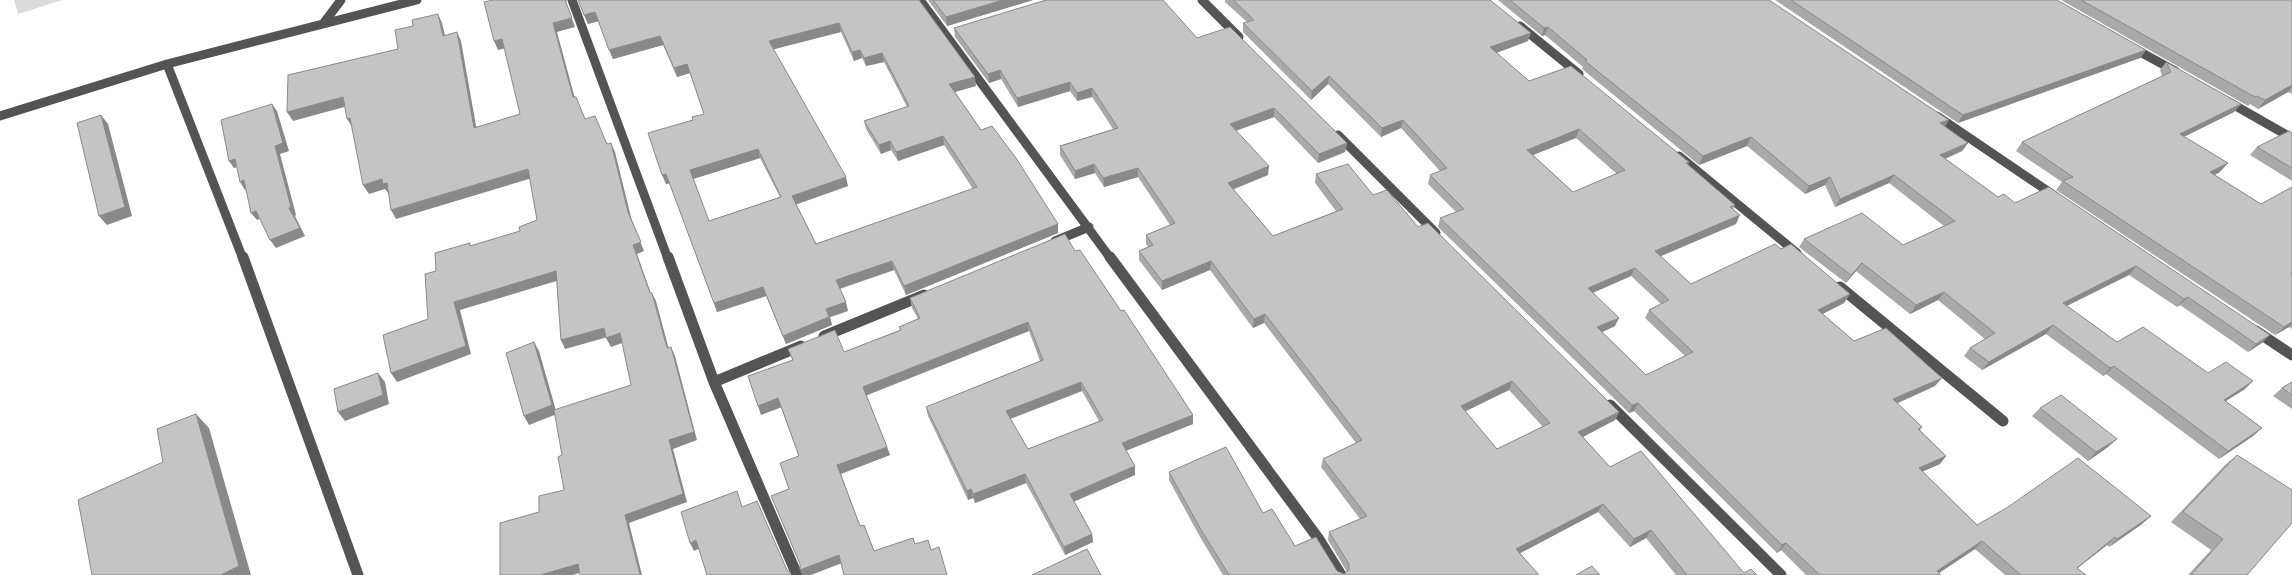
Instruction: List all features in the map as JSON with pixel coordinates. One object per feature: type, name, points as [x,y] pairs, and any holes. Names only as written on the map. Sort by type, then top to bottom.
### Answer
[{"type":"street","points":[[323,24],[341,0]]},
{"type":"street","points":[[0,116],[167,64],[417,0]]},
{"type":"street","points":[[572,0],[714,382],[797,575]]},
{"type":"street","points":[[920,0],[950,32],[1089,227],[1318,538],[1341,575]]},
{"type":"street","points":[[1202,0],[1244,42]]},
{"type":"street","points":[[1511,19],[1588,82]]},
{"type":"street","points":[[2128,44],[2180,74]]},
{"type":"street","points":[[167,64],[226,211],[358,575]]},
{"type":"street","points":[[2223,98],[2292,138]]},
{"type":"street","points":[[1929,111],[2061,200]]},
{"type":"street","points":[[1329,126],[1442,238]]},
{"type":"street","points":[[1672,151],[1803,258]]},
{"type":"street","points":[[1044,246],[1089,227]]},
{"type":"street","points":[[1834,283],[2003,421]]},
{"type":"street","points":[[714,382],[934,291]]},
{"type":"street","points":[[2251,327],[2292,355]]},
{"type":"street","points":[[1604,400],[1781,575]]},
{"type":"shaded area","points":[[14,0],[62,0],[18,14]]},
{"type":"building","points":[[493,0],[565,0],[572,18],[553,23],[573,97],[576,97],[585,119],[595,116],[607,144],[611,143],[628,212],[641,242],[633,245],[650,293],[652,293],[667,348],[671,347],[694,432],[669,440],[683,494],[625,515],[640,575],[580,575],[578,564],[540,575],[500,575],[500,523],[539,512],[539,496],[564,490],[558,457],[562,455],[554,410],[631,385],[620,333],[606,338],[604,328],[561,340],[556,271],[454,302],[466,346],[391,373],[383,335],[428,319],[425,274],[436,271],[435,253],[470,243],[470,246],[520,231],[519,227],[537,220],[528,169],[391,210],[387,183],[383,184],[382,179],[363,185],[350,118],[347,119],[343,97],[287,112],[288,75],[398,49],[395,30],[413,26],[412,20],[438,14],[443,36],[457,32],[474,128],[520,114],[502,39],[494,41],[484,2]]},
{"type":"building","points":[[578,0],[919,0],[975,77],[949,84],[981,130],[992,126],[1016,158],[1058,224],[904,286],[892,261],[836,280],[846,302],[826,309],[829,317],[783,336],[763,287],[714,303],[666,174],[662,175],[648,133],[693,120],[692,117],[704,114],[687,64],[674,68],[660,36],[609,50],[595,12],[584,15]],"holes":[[[839,23],[852,52],[860,50],[864,58],[882,53],[909,106],[864,121],[879,145],[890,141],[896,152],[943,136],[977,187],[816,244],[792,196],[846,177],[769,41]],[[758,149],[781,197],[709,221],[690,170]]]},
{"type":"building","points":[[933,0],[1003,0],[946,17]]},
{"type":"building","points":[[1046,0],[1163,0],[1197,38],[1230,27],[1347,143],[1319,154],[1274,108],[1230,124],[1269,166],[1228,183],[1273,236],[1343,209],[1316,174],[1348,164],[1373,195],[1387,190],[1418,227],[1428,223],[1619,412],[1578,432],[1610,467],[1641,451],[1744,573],[1751,569],[1757,575],[1687,575],[1651,530],[1634,539],[1603,504],[1516,549],[1539,575],[1229,575],[1169,472],[1226,447],[1263,513],[1272,509],[1295,546],[1316,537],[1337,571],[1344,574],[1349,570],[1349,564],[1329,532],[1367,516],[1323,459],[1362,440],[1265,314],[1254,319],[1211,261],[1162,281],[1139,251],[1153,245],[1146,235],[1175,223],[1138,168],[1103,178],[1094,164],[1075,171],[1060,146],[1118,128],[1092,88],[1077,93],[1070,82],[1017,98],[1000,70],[988,74],[954,28]],"holes":[[[1512,381],[1550,423],[1497,449],[1461,406]]]},
{"type":"building","points":[[1233,0],[1490,0],[1531,33],[1490,47],[1529,81],[1571,66],[1689,162],[1686,163],[1735,205],[1730,207],[1740,215],[1655,251],[1691,284],[1775,244],[1781,249],[1791,244],[1850,294],[1818,310],[1854,341],[1886,328],[1942,378],[1893,399],[1922,427],[1918,429],[1946,456],[1919,468],[1977,525],[2008,507],[2078,458],[2151,516],[2117,539],[2115,537],[2077,568],[2086,575],[2021,575],[1982,541],[1937,571],[1941,575],[1820,575],[1786,543],[1782,545],[1638,403],[1632,405],[1440,218],[1464,209],[1430,175],[1447,168],[1403,120],[1382,128],[1329,76],[1312,91],[1243,23],[1254,20]],"holes":[[[1579,129],[1625,170],[1573,192],[1527,150]],[[1635,268],[1669,300],[1649,310],[1693,352],[1646,375],[1597,327],[1619,318],[1588,288]]]},
{"type":"building","points":[[1510,0],[1769,0],[1949,120],[1940,123],[1968,143],[1940,155],[1998,197],[2004,194],[2015,203],[2049,187],[2270,335],[2256,344],[2188,297],[2184,299],[2136,266],[2063,303],[2117,342],[2143,327],[2208,373],[2226,362],[2253,381],[2224,400],[2262,428],[2228,451],[2114,366],[2110,368],[2053,325],[1989,362],[1970,348],[1995,333],[1944,292],[1916,305],[1862,263],[1851,275],[1804,239],[1862,213],[1903,245],[1955,221],[1894,175],[1840,199],[1830,177],[1809,186],[1751,137],[1703,156],[1585,61],[1587,60],[1548,27],[1544,28]]},
{"type":"building","points":[[1791,0],[2057,0],[2146,50],[1963,115]]},
{"type":"building","points":[[2081,0],[2292,0],[2292,85],[2265,100],[2257,96],[2255,97]]},
{"type":"building","points":[[2166,62],[2241,104],[2180,134],[2228,163],[2210,172],[2261,204],[2292,187],[2292,322],[2284,327],[2063,181],[2073,177],[2022,142],[2171,72]]},
{"type":"building","points":[[272,104],[283,143],[275,146],[291,207],[289,208],[300,228],[270,240],[256,211],[251,213],[244,180],[240,182],[235,159],[229,161],[221,120]]},
{"type":"building","points":[[101,115],[125,207],[99,216],[77,123]]},
{"type":"building","points":[[2289,131],[2292,133],[2292,168],[2257,147]]},
{"type":"building","points":[[1065,234],[1075,251],[1080,250],[1121,311],[1124,310],[1193,415],[1122,443],[1135,466],[1070,494],[1092,534],[1064,547],[1025,474],[973,494],[971,489],[967,491],[926,407],[1043,360],[1028,322],[863,387],[887,447],[837,465],[860,526],[864,525],[874,551],[913,538],[915,544],[928,540],[931,550],[939,547],[947,575],[844,575],[839,555],[800,570],[800,564],[771,496],[789,489],[780,463],[799,456],[778,398],[758,406],[748,376],[793,360],[788,349],[835,330],[844,352],[901,330],[899,327],[920,318],[910,298]],"holes":[[[1081,382],[1103,420],[1028,449],[1006,411]]]},
{"type":"building","points":[[534,342],[552,405],[524,416],[506,353]]},
{"type":"building","points":[[378,373],[383,395],[338,412],[334,389]]},
{"type":"building","points":[[2292,382],[2292,395],[2282,388]]},
{"type":"building","points":[[2061,395],[2117,439],[2096,452],[2040,408]]},
{"type":"building","points":[[196,414],[239,566],[221,575],[92,575],[78,500],[163,462],[157,429]]},
{"type":"building","points":[[2237,455],[2292,490],[2292,523],[2247,575],[2191,575],[2223,539],[2183,512]]},
{"type":"building","points":[[737,491],[742,507],[757,501],[787,570],[791,573],[787,575],[707,575],[696,540],[690,543],[681,512]]},
{"type":"building","points":[[1087,549],[1101,575],[1032,575]]},
{"type":"building","points":[[1592,566],[1600,575],[1576,575]]}]
